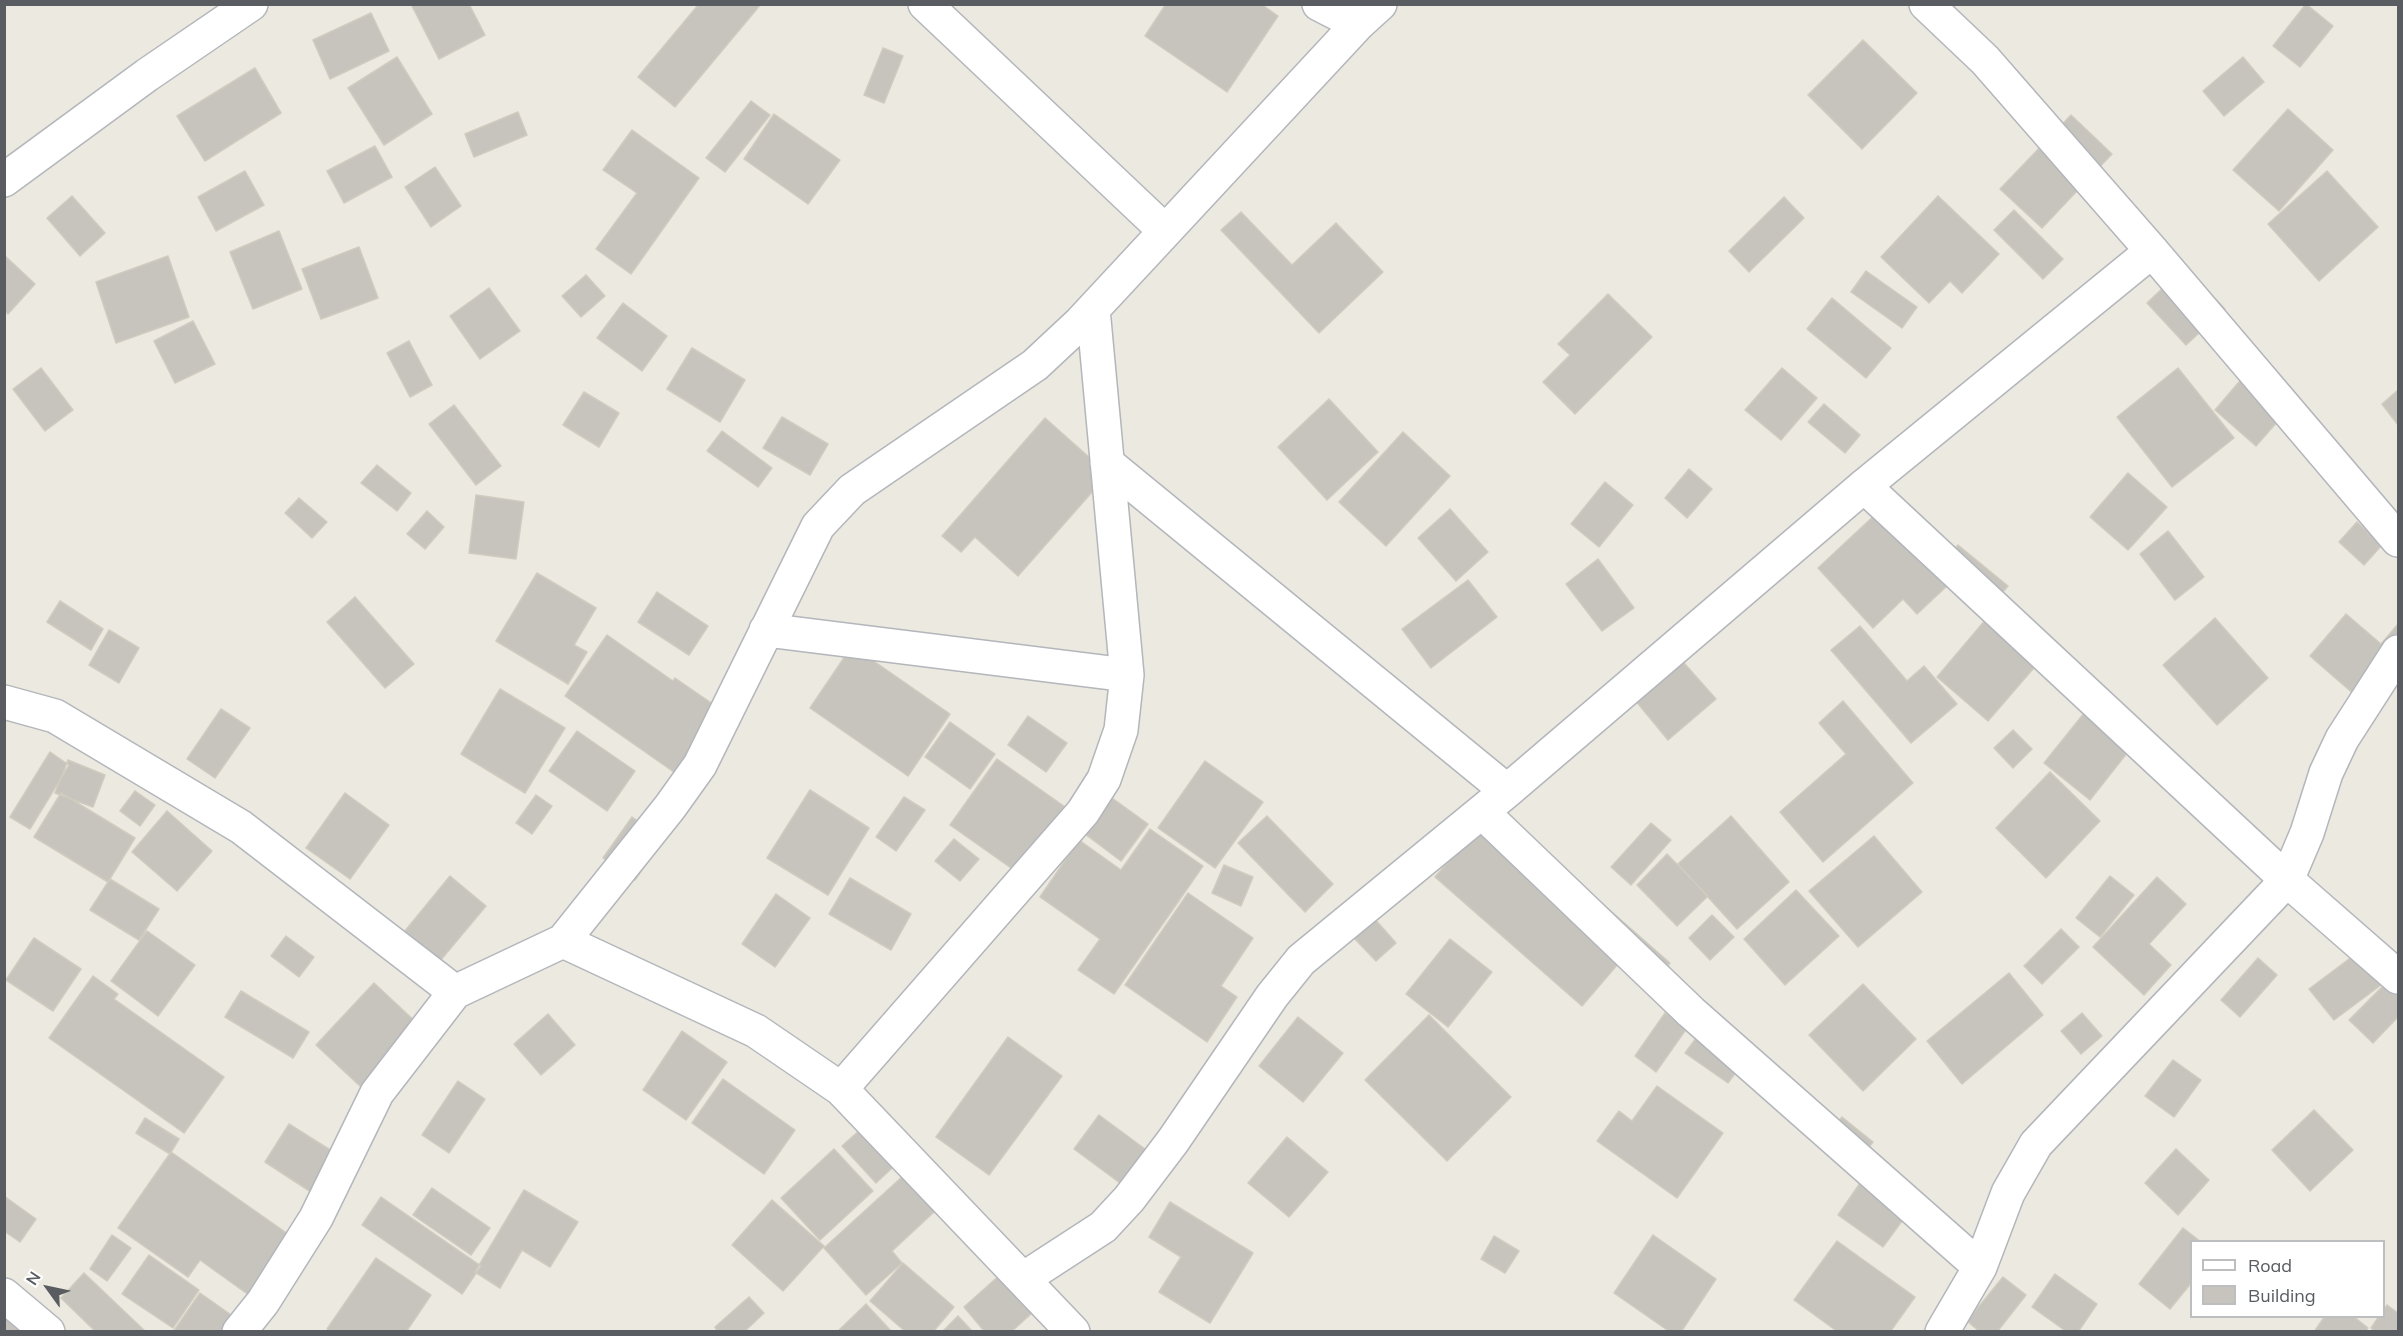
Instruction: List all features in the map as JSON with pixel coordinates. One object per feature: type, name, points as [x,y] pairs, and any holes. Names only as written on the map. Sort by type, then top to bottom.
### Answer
[{"type":"street","points":[[4,180],[147,75],[250,4]]},
{"type":"street","points":[[925,4],[1164,230]]},
{"type":"street","points":[[1319,4],[1369,14]]},
{"type":"street","points":[[1926,4],[1985,60],[2152,250],[2398,540]]},
{"type":"street","points":[[239,1332],[263,1302],[316,1218],[377,1093],[455,992],[563,941],[670,807],[700,765],[818,526],[852,490],[1035,365],[1093,309],[1164,230],[1369,14]]},
{"type":"street","points":[[1023,1279],[1103,1227],[1129,1199],[1173,1141],[1272,996],[1301,960],[1507,791],[1864,486],[2152,250]]},
{"type":"street","points":[[841,1089],[1083,812],[1104,780],[1121,730],[1126,675],[1093,309]]},
{"type":"street","points":[[1107,463],[1507,791]]},
{"type":"street","points":[[1864,486],[2287,880],[2398,977]]},
{"type":"street","points":[[766,630],[1126,675]]},
{"type":"street","points":[[1942,1332],[1980,1267],[2008,1193],[2036,1144],[2287,880],[2307,833],[2326,773],[2342,739],[2398,652]]},
{"type":"street","points":[[4,702],[55,716],[241,827],[455,992]]},
{"type":"street","points":[[1482,812],[1691,1012],[1980,1267]]},
{"type":"street","points":[[563,941],[756,1031],[841,1089],[1073,1332]]},
{"type":"street","points":[[4,1295],[48,1332]]},
{"type":"building","points":[[411,4],[469,4],[485,35],[439,59]]},
{"type":"building","points":[[699,4],[761,4],[675,107],[638,77]]},
{"type":"building","points":[[1166,4],[1261,4],[1278,16],[1227,92],[1145,36]]},
{"type":"building","points":[[2306,4],[2333,26],[2300,67],[2273,46]]},
{"type":"building","points":[[371,13],[389,51],[330,79],[313,40]]},
{"type":"building","points":[[1863,40],[1917,93],[1862,149],[1808,95]]},
{"type":"building","points":[[883,48],[903,56],[884,103],[864,95]]},
{"type":"building","points":[[397,57],[432,114],[384,145],[348,88]]},
{"type":"building","points":[[2243,57],[2264,82],[2224,116],[2203,91]]},
{"type":"building","points":[[255,68],[281,113],[205,161],[177,116]]},
{"type":"building","points":[[751,101],[770,115],[725,172],[706,158]]},
{"type":"building","points":[[2288,109],[2333,150],[2279,211],[2233,170]]},
{"type":"building","points":[[518,112],[527,135],[474,157],[465,134]]},
{"type":"building","points":[[774,114],[840,160],[808,204],[744,159]]},
{"type":"building","points":[[2071,115],[2112,154],[2042,228],[2000,189]]},
{"type":"building","points":[[632,130],[699,178],[631,274],[596,249],[637,193],[603,170]]},
{"type":"building","points":[[375,146],[392,177],[344,203],[327,171]]},
{"type":"building","points":[[435,167],[461,206],[431,227],[405,187]]},
{"type":"building","points":[[245,171],[264,205],[216,231],[198,197]]},
{"type":"building","points":[[2327,171],[2378,227],[2319,281],[2268,224]]},
{"type":"building","points":[[72,196],[105,233],[80,256],[47,218]]},
{"type":"building","points":[[1938,196],[1999,254],[1962,293],[1950,281],[1929,303],[1881,257]]},
{"type":"building","points":[[1784,197],[1804,218],[1749,272],[1729,251]]},
{"type":"building","points":[[2014,210],[2063,259],[2043,279],[1994,230]]},
{"type":"building","points":[[1241,212],[1292,265],[1336,223],[1383,272],[1319,333],[1221,230]]},
{"type":"building","points":[[279,231],[302,289],[253,309],[230,252]]},
{"type":"building","points":[[359,247],[378,298],[321,319],[302,269]]},
{"type":"building","points":[[4,255],[35,284],[8,314],[4,310]]},
{"type":"building","points":[[168,256],[189,317],[116,343],[96,282]]},
{"type":"building","points":[[2185,267],[2225,309],[2186,345],[2147,303]]},
{"type":"building","points":[[1866,271],[1917,307],[1902,328],[1851,292]]},
{"type":"building","points":[[586,275],[605,296],[581,317],[562,296]]},
{"type":"building","points":[[489,288],[520,331],[480,359],[450,316]]},
{"type":"building","points":[[1608,294],[1652,337],[1575,414],[1543,382],[1570,355],[1558,344]]},
{"type":"building","points":[[1832,298],[1891,348],[1866,378],[1807,329]]},
{"type":"building","points":[[623,303],[667,336],[642,371],[597,338]]},
{"type":"building","points":[[193,321],[215,364],[175,383],[154,341]]},
{"type":"building","points":[[409,341],[432,385],[410,397],[387,353]]},
{"type":"building","points":[[692,348],[745,380],[720,422],[667,389]]},
{"type":"building","points":[[41,368],[73,410],[45,431],[13,389]]},
{"type":"building","points":[[1782,368],[1817,398],[1781,440],[1745,410]]},
{"type":"building","points":[[2178,368],[2234,438],[2172,487],[2117,417]]},
{"type":"building","points":[[2251,368],[2292,405],[2256,446],[2215,410]]},
{"type":"building","points":[[2398,390],[2398,425],[2382,404]]},
{"type":"building","points":[[584,392],[619,413],[599,447],[563,425]]},
{"type":"building","points":[[1329,399],[1378,452],[1327,500],[1278,447]]},
{"type":"building","points":[[1824,404],[1860,435],[1845,453],[1808,422]]},
{"type":"building","points":[[454,405],[501,466],[476,485],[429,424]]},
{"type":"building","points":[[782,417],[828,444],[810,475],[763,448]]},
{"type":"building","points":[[1045,418],[1108,474],[1018,576],[975,537],[961,552],[942,536]]},
{"type":"building","points":[[722,431],[772,468],[758,487],[707,451]]},
{"type":"building","points":[[1403,432],[1450,476],[1386,546],[1339,502]]},
{"type":"building","points":[[377,465],[411,493],[397,511],[361,483]]},
{"type":"building","points":[[1689,469],[1712,489],[1687,518],[1665,498]]},
{"type":"building","points":[[2128,473],[2167,507],[2128,550],[2090,517]]},
{"type":"building","points":[[1605,482],[1633,505],[1599,547],[1571,524]]},
{"type":"building","points":[[476,495],[524,502],[516,559],[469,553]]},
{"type":"building","points":[[299,498],[327,522],[312,538],[285,513]]},
{"type":"building","points":[[1450,509],[1488,552],[1456,581],[1418,538]]},
{"type":"building","points":[[427,511],[444,527],[425,549],[407,534]]},
{"type":"building","points":[[1878,512],[1947,586],[1917,614],[1903,599],[1873,628],[1818,568]]},
{"type":"building","points":[[2357,522],[2382,545],[2364,565],[2339,542]]},
{"type":"building","points":[[2168,531],[2204,577],[2175,600],[2140,554]]},
{"type":"building","points":[[1958,545],[2008,586],[1991,606],[1941,565]]},
{"type":"building","points":[[1598,559],[1634,608],[1602,631],[1566,584]]},
{"type":"building","points":[[537,573],[596,608],[574,645],[587,652],[568,684],[496,641]]},
{"type":"building","points":[[1468,580],[1497,617],[1431,668],[1402,629]]},
{"type":"building","points":[[657,592],[708,626],[689,655],[638,622]]},
{"type":"building","points":[[355,597],[414,664],[385,688],[327,622]]},
{"type":"building","points":[[60,601],[103,629],[91,650],[47,622]]},
{"type":"building","points":[[2346,614],[2381,644],[2398,624],[2398,661],[2363,702],[2310,656]]},
{"type":"building","points":[[1987,618],[2039,662],[1988,721],[1937,677]]},
{"type":"building","points":[[2215,618],[2268,678],[2217,725],[2163,665]]},
{"type":"building","points":[[1860,626],[1907,681],[1924,666],[1957,704],[1911,743],[1831,650]]},
{"type":"building","points":[[109,630],[139,648],[119,683],[89,665]]},
{"type":"building","points":[[607,635],[673,681],[675,678],[736,720],[691,784],[565,696]]},
{"type":"building","points":[[852,646],[950,714],[908,776],[810,708]]},
{"type":"building","points":[[1676,654],[1716,699],[1668,740],[1630,694]]},
{"type":"building","points":[[500,689],[565,728],[525,793],[461,754]]},
{"type":"building","points":[[1843,701],[1913,783],[1823,862],[1780,812],[1846,754],[1819,723]]},
{"type":"building","points":[[2089,707],[2135,743],[2090,800],[2044,763]]},
{"type":"building","points":[[221,709],[250,728],[215,778],[187,759]]},
{"type":"building","points":[[1028,716],[1067,743],[1046,772],[1008,745]]},
{"type":"building","points":[[950,722],[995,754],[970,789],[925,757]]},
{"type":"building","points":[[2013,730],[2032,749],[2013,768],[1994,748]]},
{"type":"building","points":[[577,731],[635,771],[607,811],[549,771]]},
{"type":"building","points":[[50,752],[69,765],[30,829],[10,817]]},
{"type":"building","points":[[997,759],[1068,809],[1021,875],[950,825]]},
{"type":"building","points":[[68,760],[105,775],[93,807],[55,793]]},
{"type":"building","points":[[1205,761],[1263,802],[1215,868],[1158,828]]},
{"type":"building","points":[[2050,772],[2100,821],[2046,878],[1996,828]]},
{"type":"building","points":[[810,790],[869,828],[828,895],[767,858]]},
{"type":"building","points":[[135,791],[155,805],[140,826],[120,811]]},
{"type":"building","points":[[61,793],[135,838],[108,882],[34,837]]},
{"type":"building","points":[[345,793],[389,825],[350,879],[306,848]]},
{"type":"building","points":[[536,795],[552,806],[532,834],[516,823]]},
{"type":"building","points":[[904,797],[925,810],[896,851],[876,837]]},
{"type":"building","points":[[1112,798],[1148,824],[1121,861],[1085,834]]},
{"type":"building","points":[[1494,809],[1670,963],[1647,990],[1618,964],[1582,1006],[1435,877]]},
{"type":"building","points":[[167,811],[212,851],[177,891],[132,852]]},
{"type":"building","points":[[1267,816],[1333,884],[1305,912],[1238,843]]},
{"type":"building","points":[[1731,816],[1789,882],[1737,929],[1678,864]]},
{"type":"building","points":[[632,817],[663,839],[635,880],[603,858]]},
{"type":"building","points":[[1651,823],[1671,840],[1631,885],[1611,867]]},
{"type":"building","points":[[1150,829],[1203,866],[1114,994],[1078,970],[1100,939],[1040,897],[1079,840],[1121,870]]},
{"type":"building","points":[[1874,836],[1922,892],[1858,947],[1809,891]]},
{"type":"building","points":[[954,839],[979,859],[960,881],[935,861]]},
{"type":"building","points":[[1667,854],[1708,896],[1677,926],[1637,885]]},
{"type":"building","points":[[1224,865],[1253,877],[1241,906],[1212,893]]},
{"type":"building","points":[[450,876],[486,906],[435,967],[400,937]]},
{"type":"building","points":[[2110,876],[2134,895],[2100,937],[2076,918]]},
{"type":"building","points":[[2157,877],[2186,904],[2149,944],[2171,965],[2144,995],[2093,947]]},
{"type":"building","points":[[850,878],[911,914],[891,950],[829,914]]},
{"type":"building","points":[[110,879],[159,909],[139,940],[90,910]]},
{"type":"building","points":[[1796,890],[1839,936],[1785,985],[1744,939]]},
{"type":"building","points":[[1188,893],[1253,938],[1221,986],[1237,997],[1207,1042],[1125,985]]},
{"type":"building","points":[[776,894],[810,918],[775,967],[742,944]]},
{"type":"building","points":[[1712,915],[1734,937],[1710,960],[1689,938]]},
{"type":"building","points":[[1373,917],[1396,943],[1376,961],[1353,937]]},
{"type":"building","points":[[2061,929],[2079,947],[2042,984],[2024,966]]},
{"type":"building","points":[[147,931],[195,965],[158,1016],[111,981]]},
{"type":"building","points":[[286,936],[314,957],[299,977],[271,956]]},
{"type":"building","points":[[34,938],[81,969],[53,1011],[6,980]]},
{"type":"building","points":[[1450,939],[1492,972],[1448,1027],[1406,994]]},
{"type":"building","points":[[2361,950],[2385,982],[2334,1020],[2309,989]]},
{"type":"building","points":[[2258,958],[2277,975],[2240,1017],[2221,1000]]},
{"type":"building","points":[[2009,973],[2043,1015],[1962,1084],[1927,1041]]},
{"type":"building","points":[[93,976],[118,994],[114,999],[224,1077],[184,1133],[49,1038]]},
{"type":"building","points":[[374,983],[434,1039],[376,1101],[316,1045]]},
{"type":"building","points":[[2386,983],[2398,995],[2398,1017],[2373,1043],[2349,1020]]},
{"type":"building","points":[[1863,984],[1916,1039],[1863,1091],[1809,1035]]},
{"type":"building","points":[[241,991],[309,1032],[293,1058],[225,1017]]},
{"type":"building","points":[[1665,1013],[1687,1028],[1656,1072],[1635,1056]]},
{"type":"building","points":[[2082,1013],[2102,1036],[2081,1054],[2061,1031]]},
{"type":"building","points":[[548,1014],[575,1045],[541,1075],[514,1044]]},
{"type":"building","points":[[1429,1015],[1511,1097],[1447,1161],[1365,1080]]},
{"type":"building","points":[[1298,1017],[1343,1053],[1303,1102],[1259,1066]]},
{"type":"building","points":[[1711,1018],[1753,1049],[1728,1083],[1685,1053]]},
{"type":"building","points":[[682,1031],[727,1062],[686,1120],[643,1090]]},
{"type":"building","points":[[1008,1037],[1062,1076],[989,1175],[936,1137]]},
{"type":"building","points":[[2173,1060],[2201,1080],[2174,1117],[2145,1096]]},
{"type":"building","points":[[723,1079],[795,1130],[764,1174],[692,1123]]},
{"type":"building","points":[[458,1081],[485,1099],[449,1153],[422,1135]]},
{"type":"building","points":[[1657,1086],[1723,1133],[1677,1198],[1597,1141],[1619,1111],[1632,1121]]},
{"type":"building","points":[[2314,1110],[2353,1150],[2310,1191],[2272,1150]]},
{"type":"building","points":[[1099,1115],[1149,1152],[1124,1186],[1074,1149]]},
{"type":"building","points":[[1842,1117],[1873,1142],[1855,1165],[1823,1140]]},
{"type":"building","points":[[145,1118],[179,1139],[170,1154],[136,1133]]},
{"type":"building","points":[[871,1120],[904,1157],[876,1183],[842,1146]]},
{"type":"building","points":[[289,1124],[335,1153],[311,1192],[265,1162]]},
{"type":"building","points":[[1287,1137],[1328,1172],[1289,1217],[1248,1183]]},
{"type":"building","points":[[834,1149],[873,1191],[820,1240],[781,1198]]},
{"type":"building","points":[[2176,1149],[2209,1180],[2178,1215],[2145,1183]]},
{"type":"building","points":[[171,1152],[288,1234],[260,1303],[200,1260],[188,1277],[118,1228]]},
{"type":"building","points":[[915,1165],[947,1200],[892,1251],[902,1263],[866,1295],[824,1248]]},
{"type":"building","points":[[1872,1166],[1918,1199],[1883,1247],[1838,1215]]},
{"type":"building","points":[[432,1188],[490,1228],[471,1255],[413,1215]]},
{"type":"building","points":[[524,1190],[578,1222],[550,1267],[522,1250],[500,1288],[475,1272]]},
{"type":"building","points":[[4,1196],[36,1219],[20,1242],[4,1231]]},
{"type":"building","points":[[381,1197],[481,1266],[462,1294],[362,1225]]},
{"type":"building","points":[[772,1200],[824,1246],[783,1291],[732,1245]]},
{"type":"building","points":[[1170,1202],[1253,1253],[1210,1323],[1159,1292],[1181,1257],[1149,1237]]},
{"type":"building","points":[[2183,1228],[2198,1240],[2190,1240],[2190,1284],[2170,1309],[2139,1284]]},
{"type":"building","points":[[112,1235],[131,1248],[107,1281],[90,1269]]},
{"type":"building","points":[[1653,1235],[1716,1279],[1681,1332],[1670,1332],[1614,1293]]},
{"type":"building","points":[[1494,1236],[1519,1251],[1505,1273],[1481,1259]]},
{"type":"building","points":[[1837,1241],[1915,1297],[1890,1332],[1838,1332],[1794,1300]]},
{"type":"building","points":[[149,1255],[199,1290],[173,1328],[122,1294]]},
{"type":"building","points":[[376,1258],[431,1295],[406,1332],[331,1332],[327,1329]]},
{"type":"building","points":[[903,1263],[954,1307],[933,1332],[906,1332],[870,1301]]},
{"type":"building","points":[[1011,1265],[1043,1303],[1011,1332],[985,1332],[964,1307]]},
{"type":"building","points":[[84,1273],[146,1332],[96,1332],[61,1298]]},
{"type":"building","points":[[2055,1274],[2097,1304],[2078,1332],[2067,1332],[2032,1307]]},
{"type":"building","points":[[2003,1277],[2026,1295],[1997,1332],[1980,1332],[1967,1321]]},
{"type":"building","points":[[200,1293],[244,1324],[238,1332],[173,1332]]},
{"type":"building","points":[[749,1297],[764,1313],[744,1332],[718,1332],[715,1327]]},
{"type":"building","points":[[866,1304],[892,1332],[837,1332]]},
{"type":"building","points":[[2387,1305],[2398,1313],[2398,1332],[2376,1332],[2371,1328],[2378,1318],[2385,1318]]},
{"type":"building","points":[[4,1306],[28,1324],[21,1332],[4,1332]]},
{"type":"building","points":[[958,1316],[973,1332],[942,1332]]},
{"type":"building","points":[[2324,1318],[2356,1318],[2368,1328],[2365,1332],[2314,1332]]}]
